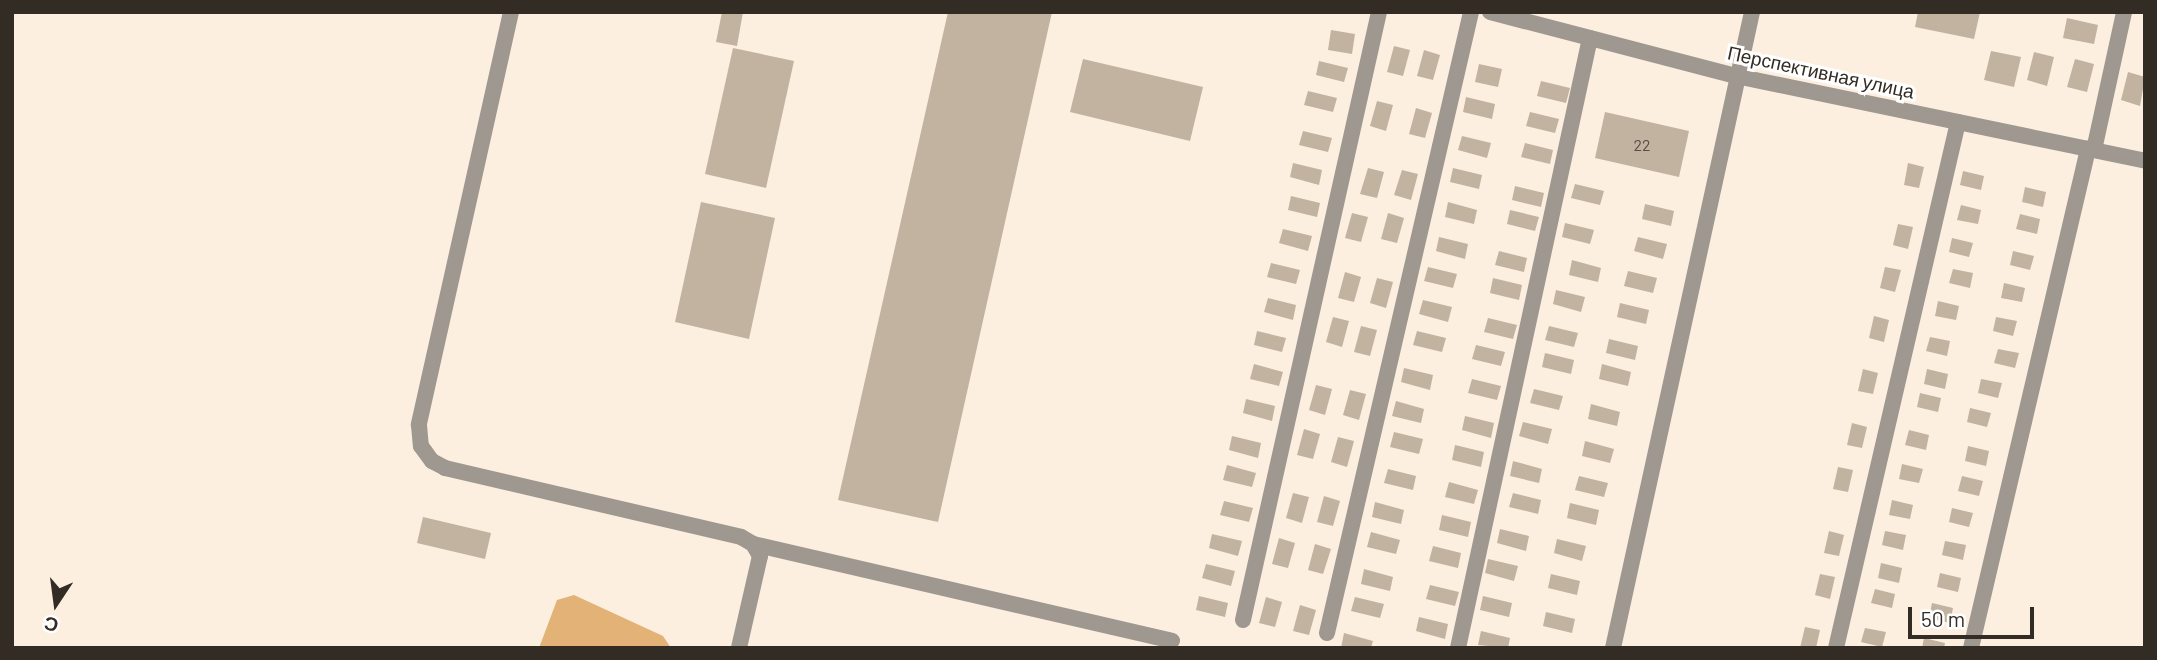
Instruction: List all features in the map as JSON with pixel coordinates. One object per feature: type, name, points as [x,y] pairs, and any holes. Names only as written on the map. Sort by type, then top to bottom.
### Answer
[{"type":"street","points":[[511,12],[419,425],[421,446],[432,461],[445,468],[741,537],[753,544],[1172,641]]},
{"type":"street","points":[[1243,620],[1379,12]]},
{"type":"street","points":[[1327,632],[1471,12]]},
{"type":"street","name":"Перспективная улица","points":[[1490,12],[1541,19],[1590,38],[1736,76],[2145,161]]},
{"type":"street","points":[[1613,648],[1752,12]]},
{"type":"street","points":[[1971,648],[2124,12]]},
{"type":"street","points":[[1458,648],[1590,38]]},
{"type":"street","points":[[1836,648],[1958,122]]},
{"type":"street","points":[[739,648],[760,556],[753,544]]},
{"type":"shaded area","points":[[574,595],[663,636],[671,648],[539,648],[557,600]]},
{"type":"building","points":[[722,12],[743,12],[737,46],[716,42]]},
{"type":"building","points":[[948,12],[1052,12],[938,522],[838,500]]},
{"type":"building","points":[[1918,12],[1980,12],[1974,39],[1915,27]]},
{"type":"building","points":[[2067,18],[2098,25],[2094,44],[2063,38]]},
{"type":"building","points":[[1331,30],[1355,34],[1352,54],[1328,50]]},
{"type":"building","points":[[1394,46],[1410,50],[1403,76],[1387,72]]},
{"type":"building","points":[[733,48],[794,61],[766,188],[705,174]]},
{"type":"building","points":[[1424,50],[1440,55],[1433,80],[1417,76]]},
{"type":"building","points":[[1991,51],[2021,57],[2014,87],[1984,80]]},
{"type":"building","points":[[2034,52],[2054,57],[2047,86],[2027,80]]},
{"type":"building","points":[[1083,59],[1203,87],[1190,141],[1070,112]]},
{"type":"building","points":[[2075,59],[2094,64],[2087,92],[2067,87]]},
{"type":"building","points":[[1319,61],[1348,68],[1344,82],[1316,75]]},
{"type":"building","points":[[1479,64],[1502,69],[1498,87],[1475,82]]},
{"type":"building","points":[[2128,72],[2145,77],[2140,106],[2121,100]]},
{"type":"building","points":[[1541,81],[1570,88],[1566,103],[1537,96]]},
{"type":"building","points":[[1308,91],[1337,98],[1333,112],[1304,105]]},
{"type":"building","points":[[1466,97],[1495,104],[1492,119],[1463,112]]},
{"type":"building","points":[[1377,101],[1393,105],[1386,131],[1370,126]]},
{"type":"building","points":[[1416,108],[1432,113],[1425,138],[1409,134]]},
{"type":"building","points":[[1530,112],[1559,119],[1555,133],[1526,126]]},
{"type":"building","points":[[1605,112],[1689,131],[1679,177],[1595,158]]},
{"type":"building","points":[[1303,131],[1332,138],[1328,152],[1299,145]]},
{"type":"building","points":[[1462,136],[1491,143],[1487,158],[1458,150]]},
{"type":"building","points":[[1525,143],[1553,150],[1550,164],[1521,157]]},
{"type":"building","points":[[1293,163],[1322,170],[1319,185],[1290,177]]},
{"type":"building","points":[[1908,163],[1924,167],[1919,188],[1904,185]]},
{"type":"building","points":[[1368,168],[1384,172],[1377,198],[1360,194]]},
{"type":"building","points":[[1453,168],[1482,175],[1479,189],[1450,182]]},
{"type":"building","points":[[1402,170],[1418,174],[1411,200],[1394,195]]},
{"type":"building","points":[[1963,171],[1984,176],[1981,190],[1960,185]]},
{"type":"building","points":[[1575,184],[1604,191],[1600,205],[1571,198]]},
{"type":"building","points":[[1515,186],[1544,193],[1541,207],[1512,200]]},
{"type":"building","points":[[2025,187],[2046,192],[2043,207],[2022,202]]},
{"type":"building","points":[[1291,196],[1320,203],[1317,217],[1288,210]]},
{"type":"building","points":[[701,202],[775,218],[749,339],[675,322]]},
{"type":"building","points":[[1448,202],[1477,210],[1474,224],[1445,217]]},
{"type":"building","points":[[1645,204],[1674,211],[1671,226],[1642,219]]},
{"type":"building","points":[[1961,205],[1981,210],[1978,224],[1957,220]]},
{"type":"building","points":[[1510,210],[1539,217],[1535,231],[1507,224]]},
{"type":"building","points":[[1352,213],[1368,217],[1361,242],[1345,238]]},
{"type":"building","points":[[1388,213],[1404,218],[1397,243],[1381,239]]},
{"type":"building","points":[[2020,214],[2040,219],[2037,234],[2016,229]]},
{"type":"building","points":[[1565,223],[1594,230],[1590,244],[1562,237]]},
{"type":"building","points":[[1898,224],[1913,227],[1908,249],[1893,245]]},
{"type":"building","points":[[1283,229],[1312,236],[1308,251],[1279,243]]},
{"type":"building","points":[[1439,237],[1468,244],[1465,259],[1436,251]]},
{"type":"building","points":[[1638,237],[1667,244],[1663,259],[1634,251]]},
{"type":"building","points":[[1952,238],[1973,243],[1969,257],[1949,252]]},
{"type":"building","points":[[1499,251],[1527,258],[1524,272],[1495,265]]},
{"type":"building","points":[[2013,251],[2034,256],[2030,270],[2010,265]]},
{"type":"building","points":[[1572,260],[1601,268],[1598,282],[1569,275]]},
{"type":"building","points":[[1271,263],[1300,270],[1296,284],[1267,277]]},
{"type":"building","points":[[1428,267],[1457,274],[1453,288],[1424,281]]},
{"type":"building","points":[[1885,267],[1901,270],[1895,292],[1880,288]]},
{"type":"building","points":[[1953,269],[1973,273],[1970,288],[1949,283]]},
{"type":"building","points":[[1628,271],[1657,278],[1653,293],[1624,286]]},
{"type":"building","points":[[1345,272],[1361,277],[1354,302],[1338,298]]},
{"type":"building","points":[[1377,278],[1393,282],[1386,308],[1370,303]]},
{"type":"building","points":[[1493,278],[1522,285],[1519,300],[1490,293]]},
{"type":"building","points":[[2004,283],[2025,288],[2022,302],[2001,298]]},
{"type":"building","points":[[1556,290],[1585,297],[1581,312],[1553,304]]},
{"type":"building","points":[[1268,298],[1296,305],[1293,320],[1264,312]]},
{"type":"building","points":[[1423,300],[1452,307],[1448,322],[1419,314]]},
{"type":"building","points":[[1938,301],[1959,306],[1956,320],[1935,316]]},
{"type":"building","points":[[1620,303],[1649,310],[1646,324],[1617,317]]},
{"type":"building","points":[[1874,316],[1889,320],[1884,342],[1869,338]]},
{"type":"building","points":[[1333,317],[1349,321],[1342,347],[1326,342]]},
{"type":"building","points":[[1996,317],[2017,321],[2013,336],[1993,331]]},
{"type":"building","points":[[1488,318],[1517,325],[1513,339],[1484,332]]},
{"type":"building","points":[[1361,326],[1377,330],[1370,356],[1354,352]]},
{"type":"building","points":[[1549,326],[1578,333],[1574,347],[1545,340]]},
{"type":"building","points":[[1257,331],[1286,338],[1282,352],[1254,345]]},
{"type":"building","points":[[1417,331],[1446,338],[1442,352],[1413,345]]},
{"type":"building","points":[[1930,337],[1950,341],[1947,356],[1926,351]]},
{"type":"building","points":[[1609,339],[1638,346],[1635,360],[1606,353]]},
{"type":"building","points":[[1476,345],[1505,352],[1501,366],[1472,359]]},
{"type":"building","points":[[1998,349],[2019,353],[2015,368],[1994,363]]},
{"type":"building","points":[[1545,353],[1574,360],[1571,374],[1542,367]]},
{"type":"building","points":[[1254,364],[1283,372],[1279,386],[1250,379]]},
{"type":"building","points":[[1602,364],[1631,372],[1628,386],[1599,379]]},
{"type":"building","points":[[1404,368],[1433,375],[1430,390],[1401,382]]},
{"type":"building","points":[[1863,369],[1878,373],[1873,394],[1858,391]]},
{"type":"building","points":[[1927,369],[1948,374],[1945,389],[1924,384]]},
{"type":"building","points":[[1472,379],[1501,386],[1497,400],[1468,393]]},
{"type":"building","points":[[1981,379],[2002,383],[1998,398],[1978,393]]},
{"type":"building","points":[[1316,385],[1332,389],[1325,415],[1309,410]]},
{"type":"building","points":[[1534,389],[1563,396],[1559,410],[1530,403]]},
{"type":"building","points":[[1350,390],[1366,394],[1359,420],[1343,415]]},
{"type":"building","points":[[1920,393],[1941,398],[1938,412],[1917,407]]},
{"type":"building","points":[[1246,399],[1275,406],[1272,421],[1243,413]]},
{"type":"building","points":[[1396,401],[1424,409],[1421,423],[1392,416]]},
{"type":"building","points":[[1591,404],[1620,412],[1617,426],[1588,419]]},
{"type":"building","points":[[1970,408],[1991,413],[1987,427],[1967,422]]},
{"type":"building","points":[[1465,416],[1494,423],[1491,438],[1462,430]]},
{"type":"building","points":[[1523,422],[1552,429],[1548,444],[1519,436]]},
{"type":"building","points":[[1852,423],[1867,427],[1862,448],[1847,445]]},
{"type":"building","points":[[1304,429],[1320,434],[1313,459],[1297,455]]},
{"type":"building","points":[[1909,430],[1929,435],[1926,450],[1905,445]]},
{"type":"building","points":[[1394,432],[1423,439],[1419,454],[1390,447]]},
{"type":"building","points":[[1232,436],[1261,443],[1258,458],[1229,450]]},
{"type":"building","points":[[1338,437],[1354,441],[1347,467],[1331,462]]},
{"type":"building","points":[[1585,441],[1614,449],[1610,463],[1582,456]]},
{"type":"building","points":[[1455,445],[1484,452],[1481,467],[1452,460]]},
{"type":"building","points":[[1968,446],[1989,451],[1986,466],[1965,461]]},
{"type":"building","points":[[1513,461],[1542,469],[1539,483],[1510,476]]},
{"type":"building","points":[[1902,464],[1923,469],[1919,483],[1899,479]]},
{"type":"building","points":[[1227,465],[1256,473],[1252,487],[1223,480]]},
{"type":"building","points":[[1838,467],[1853,470],[1848,492],[1833,489]]},
{"type":"building","points":[[1388,469],[1416,476],[1413,490],[1384,483]]},
{"type":"building","points":[[1579,476],[1608,483],[1604,497],[1575,490]]},
{"type":"building","points":[[1962,476],[1983,481],[1979,496],[1958,491]]},
{"type":"building","points":[[1449,482],[1478,490],[1474,504],[1445,497]]},
{"type":"building","points":[[1293,493],[1309,497],[1302,523],[1286,518]]},
{"type":"building","points":[[1513,493],[1541,500],[1538,514],[1509,507]]},
{"type":"building","points":[[1324,496],[1340,501],[1333,526],[1317,522]]},
{"type":"building","points":[[1892,500],[1913,505],[1910,519],[1889,515]]},
{"type":"building","points":[[1224,501],[1253,508],[1249,522],[1220,515]]},
{"type":"building","points":[[1375,502],[1404,510],[1401,524],[1372,517]]},
{"type":"building","points":[[1570,503],[1599,510],[1596,525],[1567,518]]},
{"type":"building","points":[[1952,508],[1973,513],[1969,527],[1949,522]]},
{"type":"building","points":[[1442,515],[1471,522],[1468,537],[1439,530]]},
{"type":"building","points":[[423,517],[491,533],[485,559],[417,543]]},
{"type":"building","points":[[1500,529],[1529,536],[1526,551],[1497,543]]},
{"type":"building","points":[[1829,531],[1844,535],[1839,556],[1824,553]]},
{"type":"building","points":[[1885,531],[1906,535],[1903,550],[1882,545]]},
{"type":"building","points":[[1371,532],[1400,540],[1396,554],[1367,547]]},
{"type":"building","points":[[1212,534],[1242,541],[1238,556],[1209,548]]},
{"type":"building","points":[[1279,538],[1295,543],[1288,568],[1272,564]]},
{"type":"building","points":[[1557,539],[1586,546],[1582,561],[1554,553]]},
{"type":"building","points":[[1945,541],[1966,545],[1963,560],[1942,555]]},
{"type":"building","points":[[1315,544],[1331,549],[1323,574],[1308,570]]},
{"type":"building","points":[[1433,546],[1461,553],[1458,568],[1429,561]]},
{"type":"building","points":[[1488,559],[1518,566],[1514,581],[1485,573]]},
{"type":"building","points":[[1881,563],[1902,568],[1899,583],[1878,578]]},
{"type":"building","points":[[1206,564],[1235,571],[1231,586],[1202,578]]},
{"type":"building","points":[[1364,569],[1393,577],[1390,591],[1361,584]]},
{"type":"building","points":[[1940,573],[1961,578],[1958,592],[1937,587]]},
{"type":"building","points":[[1551,574],[1580,581],[1577,595],[1548,588]]},
{"type":"building","points":[[1820,574],[1835,577],[1830,599],[1815,595]]},
{"type":"building","points":[[1430,585],[1459,592],[1455,606],[1426,599]]},
{"type":"building","points":[[1875,589],[1895,594],[1892,608],[1871,603]]},
{"type":"building","points":[[1199,596],[1228,603],[1225,617],[1196,610]]},
{"type":"building","points":[[1483,596],[1512,603],[1509,617],[1480,610]]},
{"type":"building","points":[[1266,597],[1282,602],[1275,627],[1259,623]]},
{"type":"building","points":[[1355,597],[1384,604],[1380,618],[1351,611]]},
{"type":"building","points":[[1932,603],[1953,608],[1950,623],[1929,618]]},
{"type":"building","points":[[1300,605],[1316,610],[1309,635],[1293,631]]},
{"type":"building","points":[[1546,612],[1575,619],[1572,633],[1543,626]]},
{"type":"building","points":[[1419,617],[1448,624],[1445,639],[1416,631]]},
{"type":"building","points":[[1805,627],[1820,630],[1816,648],[1800,648]]},
{"type":"building","points":[[1865,628],[1886,632],[1882,647],[1861,642]]},
{"type":"building","points":[[1481,631],[1510,638],[1508,648],[1478,645]]},
{"type":"building","points":[[1344,633],[1373,641],[1371,648],[1341,648]]},
{"type":"building","points":[[1924,638],[1945,643],[1944,648],[1922,648]]}]
